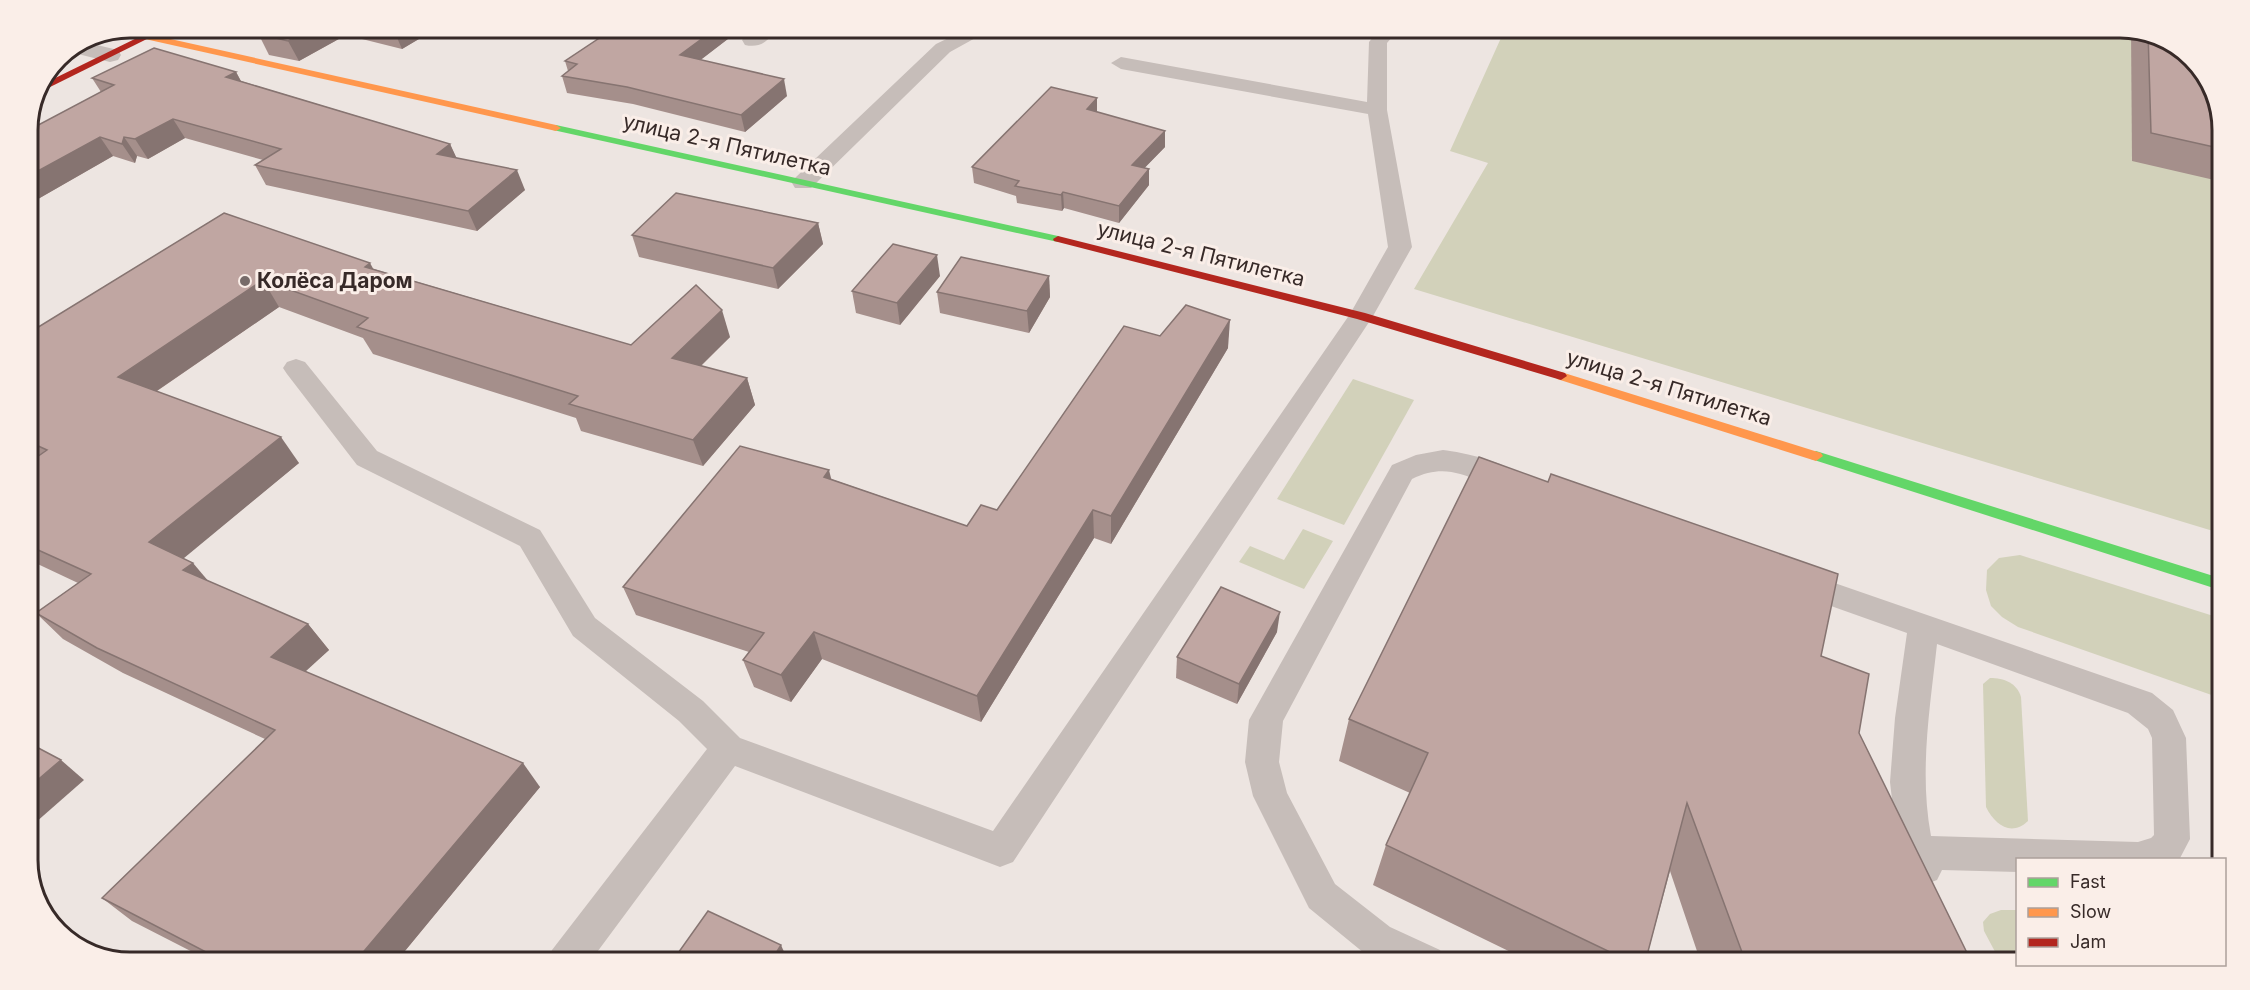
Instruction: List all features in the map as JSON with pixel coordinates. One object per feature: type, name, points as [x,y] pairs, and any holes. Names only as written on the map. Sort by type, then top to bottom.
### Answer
[{"type":"main road","points":[[49,85],[147,38]]},
{"type":"main road","name":"улица 2-я Пятилетка","points":[[160,38],[1065,241],[1361,316],[1627,396],[2212,582]]},
{"type":"street","points":[[85,49],[110,55]]},
{"type":"lane","points":[[803,183],[943,48],[965,38]]},
{"type":"lane","points":[[296,368],[367,458],[530,538],[584,627],[691,711],[728,748],[1000,850],[1361,316],[1400,247],[1377,110],[1378,42],[1382,38]]},
{"type":"lane","points":[[1120,63],[1377,110]]},
{"type":"lane","points":[[1403,952],[1377,940],[1322,896],[1270,796],[1262,762],[1266,720],[1401,472],[1419,461],[1441,459],[1472,466],[1539,490]]},
{"type":"lane","points":[[1765,571],[2140,703],[2162,720],[2169,738],[2172,839],[2163,852],[2142,858]]},
{"type":"lane","points":[[1923,628],[1905,795],[1916,852],[1936,892]]},
{"type":"lane","points":[[574,952],[728,748]]},
{"type":"lane","points":[[1916,852],[2106,858]]},
{"type":"green space","points":[[1501,38],[2121,38],[2139,39],[2156,44],[2174,54],[2209,103],[2211,111],[2212,531],[1414,289],[1488,163],[1450,151]]},
{"type":"green space","points":[[1353,379],[1414,400],[1344,525],[1277,499]]},
{"type":"green space","points":[[1303,529],[1333,541],[1304,589],[1239,562],[1250,546],[1284,560]]},
{"type":"green space","points":[[2020,555],[2212,616],[2212,695],[2018,627],[2002,617],[1991,606],[1986,590],[1987,570],[1999,558]]},
{"type":"green space","points":[[1990,678],[2009,682],[2021,697],[2028,821],[2016,828],[1999,824],[1986,807],[1983,684]]},
{"type":"green space","points":[[2001,910],[2016,910],[2016,952],[1995,952],[1984,931],[1983,922],[1990,914]]},
{"type":"building","points":[[276,38],[294,38],[288,41]]},
{"type":"building","points":[[600,38],[703,38],[680,55],[784,79],[741,115],[627,87],[562,76],[577,64],[565,61]]},
{"type":"building","points":[[2148,42],[2177,56],[2194,73],[2211,111],[2212,147],[2151,133]]},
{"type":"building","points":[[154,48],[236,72],[226,77],[450,144],[437,154],[517,170],[468,211],[255,165],[281,149],[173,119],[135,139],[124,137],[122,144],[100,137],[38,171],[38,125],[114,85],[92,78]]},
{"type":"building","points":[[1051,87],[1097,98],[1087,109],[1165,131],[1132,165],[1149,169],[1119,206],[1063,192],[1061,195],[1015,186],[1019,181],[972,167]]},
{"type":"building","points":[[676,193],[818,223],[773,268],[632,235]]},
{"type":"building","points":[[224,213],[370,263],[365,267],[631,345],[696,285],[722,310],[672,358],[747,378],[693,440],[569,404],[578,396],[357,327],[368,318],[263,280],[118,377],[281,437],[149,542],[193,563],[183,570],[308,624],[271,657],[523,763],[363,952],[206,952],[102,898],[275,730],[97,648],[38,614],[38,612],[91,574],[38,550],[38,456],[47,450],[38,446],[38,327]]},
{"type":"building","points":[[893,244],[937,255],[897,303],[852,291]]},
{"type":"building","points":[[961,257],[1049,276],[1027,311],[937,292]]},
{"type":"building","points":[[1186,305],[1230,320],[1111,516],[1093,510],[977,696],[814,632],[781,675],[743,660],[764,633],[623,587],[740,446],[829,470],[824,477],[967,526],[981,505],[997,510],[1124,326],[1160,336]]},
{"type":"building","points":[[1479,457],[1548,482],[1551,474],[1838,574],[1821,656],[1869,674],[1859,733],[1967,952],[1742,952],[1687,803],[1648,952],[1610,952],[1386,845],[1428,753],[1349,719]]},
{"type":"building","points":[[1221,587],[1280,612],[1239,684],[1177,657]]},
{"type":"building","points":[[38,748],[61,760],[38,780]]},
{"type":"building","points":[[708,911],[781,945],[777,952],[679,952]]},
{"type":"traffic: fast","points":[[556,128],[1058,239]]},
{"type":"traffic: fast","points":[[1816,456],[2212,582]]},
{"type":"traffic: slow","points":[[152,38],[556,128]]},
{"type":"traffic: slow","points":[[1561,376],[1816,456]]},
{"type":"traffic: jam","points":[[49,85],[145,38]]},
{"type":"traffic: jam","points":[[1058,239],[1361,316],[1561,376]]},
{"type":"place","name":"Колёса Даром","points":[[245,281]]}]
